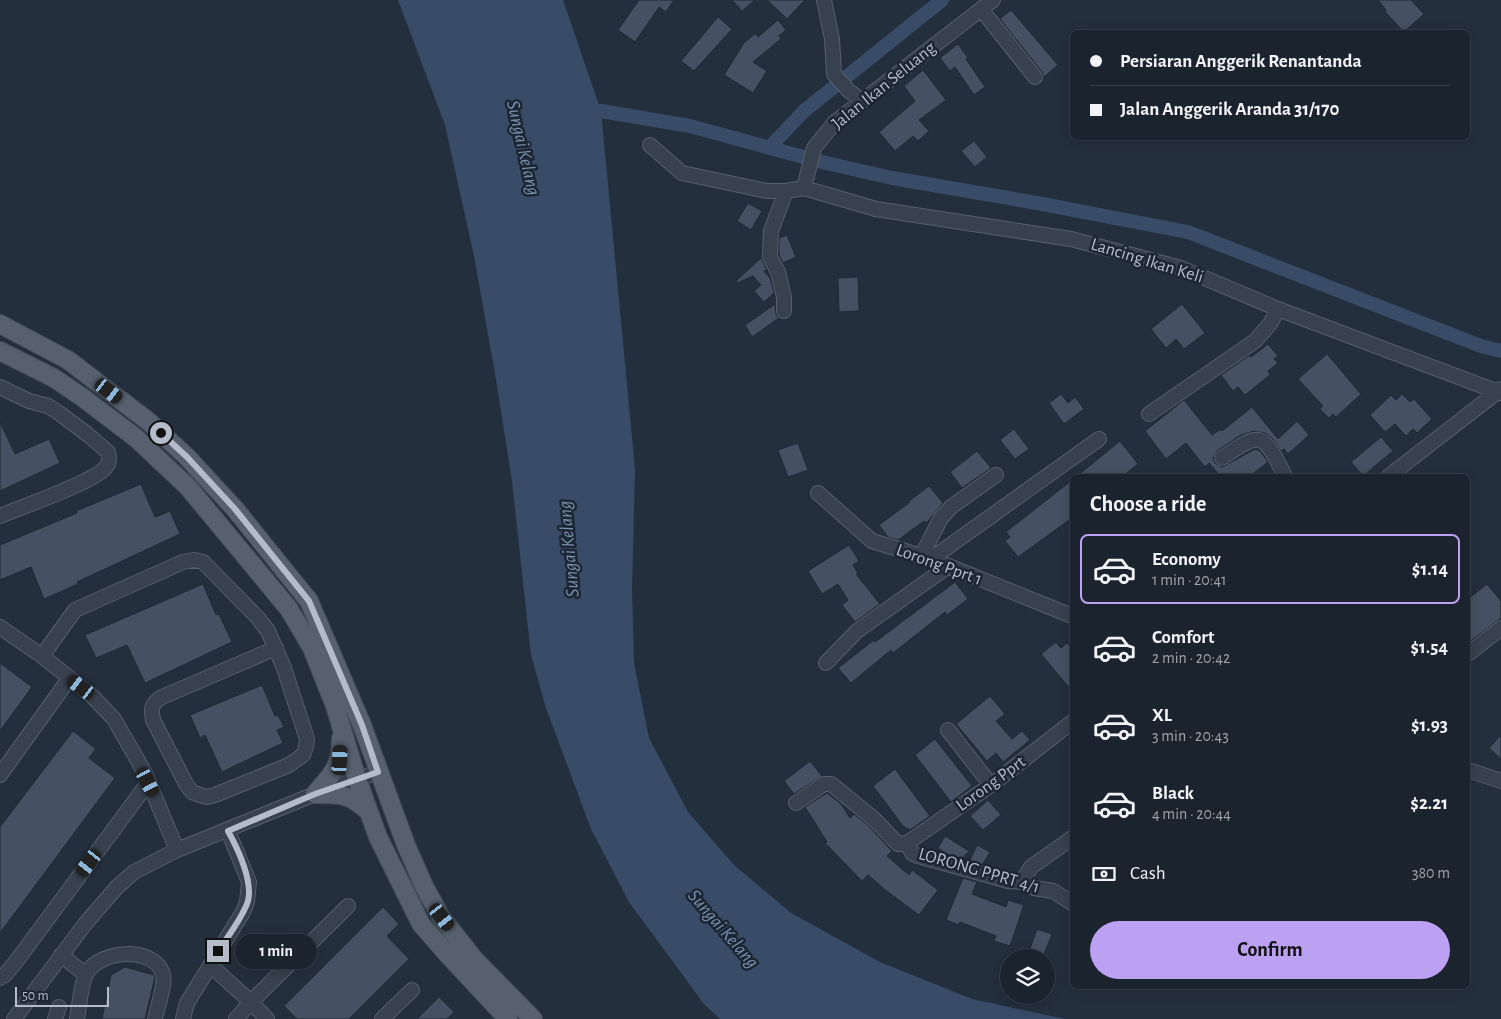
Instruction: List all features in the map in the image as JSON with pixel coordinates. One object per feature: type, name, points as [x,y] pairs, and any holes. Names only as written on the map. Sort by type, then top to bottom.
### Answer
[{"type":"main road","points":[[0,324],[68,360],[148,421],[187,457],[241,516],[309,601],[362,725],[406,845],[424,886],[442,917],[474,959],[533,1019]]},
{"type":"main road","points":[[0,351],[54,378],[136,438],[188,487],[284,602],[312,648],[341,724],[369,812],[397,877],[421,924],[448,956],[508,1019]]},
{"type":"main road","points":[[82,397],[96,380]]},
{"type":"main road","points":[[315,794],[336,770],[340,760],[341,724]]},
{"type":"main road","points":[[315,794],[346,795],[358,801],[369,812]]},
{"type":"street","points":[[824,0],[832,39],[834,74],[848,90],[862,101]]},
{"type":"street","name":"Jalan Ikan Seluang","points":[[804,188],[814,148],[835,122],[993,0]]},
{"type":"street","points":[[981,10],[1035,77]]},
{"type":"street","points":[[650,145],[682,173],[766,190],[786,191],[804,188]]},
{"type":"street","name":"Lancing Ikan Keli","points":[[804,188],[876,209],[1071,239],[1181,268],[1278,309],[1500,391]]},
{"type":"street","points":[[784,311],[784,297],[778,272],[770,257],[772,231],[786,191]]},
{"type":"street","points":[[1149,414],[1255,341],[1270,324],[1278,309]]},
{"type":"street","points":[[0,387],[29,401],[48,406],[72,422],[108,452],[109,461],[100,473],[86,481],[0,516]]},
{"type":"street","points":[[1392,474],[1500,391]]},
{"type":"street","points":[[1222,458],[1246,442],[1256,438],[1262,440],[1273,452],[1284,474]]},
{"type":"street","points":[[926,558],[1099,440]]},
{"type":"street","points":[[926,558],[941,518],[951,507],[996,475]]},
{"type":"street","name":"Lorong Pprt 1","points":[[818,493],[872,541],[926,558],[1070,615]]},
{"type":"street","points":[[42,656],[75,610],[183,562],[194,560],[203,562],[258,618],[268,631],[276,648],[305,734],[306,747],[303,755],[288,765],[207,797],[192,792],[186,784],[153,720],[151,710],[153,704],[160,698],[276,648]]},
{"type":"street","points":[[826,663],[857,631],[947,567]]},
{"type":"street","points":[[0,626],[42,656],[92,696],[114,719],[157,799],[177,850]]},
{"type":"street","points":[[1470,652],[1501,628]]},
{"type":"street","points":[[0,775],[69,679]]},
{"type":"street","name":"Lorong Pprt","points":[[907,843],[991,785],[1070,724]]},
{"type":"street","points":[[948,730],[991,785]]},
{"type":"street","points":[[1470,771],[1501,781]]},
{"type":"street","points":[[14,1019],[85,924],[134,872],[177,850],[228,831],[315,794],[378,772]]},
{"type":"street","points":[[0,978],[5,975],[18,959],[148,782]]},
{"type":"street","name":"LORONG PPRT 4/1","points":[[796,803],[824,784],[831,784],[874,819],[898,844],[907,843],[912,853],[918,856],[1008,881],[1022,882],[1034,888],[1053,891],[1070,901]]},
{"type":"street","points":[[183,1019],[187,1003],[243,912],[249,892],[249,882],[228,831]]},
{"type":"street","points":[[1022,882],[1031,867],[1070,839]]},
{"type":"street","points":[[236,1019],[348,906]]},
{"type":"street","points":[[77,1019],[86,976],[93,965],[104,957],[123,954],[143,956],[161,969],[164,976],[155,1019]]},
{"type":"street","points":[[61,955],[86,976]]},
{"type":"street","points":[[210,965],[267,1019]]},
{"type":"street","points":[[382,1019],[412,990]]},
{"type":"water","name":"Sungai Kelang","points":[[398,0],[563,0],[601,111],[635,469],[632,589],[634,663],[649,738],[688,812],[734,865],[791,913],[880,962],[972,999],[1065,1019],[720,1019],[704,1004],[629,902],[591,829],[546,708],[531,655],[512,481],[474,256],[445,125]]},
{"type":"building","points":[[639,0],[674,0],[666,12],[659,7],[635,42],[618,30]]},
{"type":"building","points":[[732,0],[755,0],[742,11]]},
{"type":"building","points":[[767,0],[805,0],[787,19]]},
{"type":"building","points":[[1378,0],[1411,0],[1424,14],[1406,30],[1402,30],[1385,12],[1386,10]]},
{"type":"building","points":[[1011,10],[1058,65],[1044,77],[1000,19]]},
{"type":"building","points":[[718,17],[732,29],[694,71],[681,61]]},
{"type":"building","points":[[778,20],[786,30],[779,36],[781,39],[753,62],[767,71],[753,93],[724,75],[744,43],[756,33],[758,37]]},
{"type":"building","points":[[958,44],[985,87],[974,95],[955,67],[950,71],[940,58]]},
{"type":"building","points":[[923,70],[946,100],[919,120],[929,131],[918,141],[913,136],[895,151],[879,132],[915,101],[904,86]]},
{"type":"building","points":[[974,141],[987,157],[975,167],[961,151]]},
{"type":"building","points":[[748,203],[762,211],[751,230],[737,221]]},
{"type":"building","points":[[787,235],[796,257],[783,263],[779,255],[779,238]]},
{"type":"building","points":[[761,258],[767,270],[764,271],[770,278],[774,293],[764,302],[754,291],[761,285],[753,276],[737,283],[736,281]]},
{"type":"building","points":[[858,277],[859,311],[839,312],[838,278]]},
{"type":"building","points":[[775,304],[776,315],[779,318],[752,337],[745,325]]},
{"type":"building","points":[[1182,304],[1205,333],[1184,349],[1176,339],[1166,348],[1151,329]]},
{"type":"building","points":[[1268,344],[1278,356],[1274,359],[1278,363],[1268,371],[1270,375],[1245,395],[1238,387],[1233,391],[1221,375]]},
{"type":"building","points":[[1327,354],[1361,394],[1336,417],[1333,414],[1329,418],[1320,409],[1323,406],[1298,379]]},
{"type":"building","points":[[1061,394],[1068,403],[1075,397],[1084,409],[1064,424],[1049,403]]},
{"type":"building","points":[[1402,394],[1410,402],[1414,399],[1432,419],[1417,433],[1413,429],[1406,436],[1395,424],[1385,432],[1370,415],[1391,395],[1396,400]]},
{"type":"building","points":[[1184,400],[1212,435],[1221,429],[1222,431],[1252,407],[1278,439],[1297,421],[1309,435],[1288,454],[1284,449],[1281,451],[1273,439],[1265,433],[1254,431],[1241,435],[1217,451],[1213,458],[1215,463],[1222,467],[1255,449],[1260,451],[1268,462],[1253,474],[1218,474],[1209,463],[1205,467],[1186,443],[1166,459],[1145,431]]},
{"type":"building","points":[[0,422],[15,454],[49,439],[60,463],[0,491]]},
{"type":"building","points":[[1014,429],[1029,449],[1015,459],[1000,440]]},
{"type":"building","points":[[1381,437],[1393,451],[1365,474],[1361,474],[1351,462]]},
{"type":"building","points":[[1120,441],[1138,464],[1126,474],[1079,474]]},
{"type":"building","points":[[798,443],[808,470],[788,477],[778,450]]},
{"type":"building","points":[[977,451],[991,468],[962,488],[950,472]]},
{"type":"building","points":[[1070,482],[1070,519],[1018,557],[1005,541],[1010,537],[1006,532]]},
{"type":"building","points":[[141,484],[155,517],[170,511],[180,534],[44,599],[31,567],[0,580],[0,545]]},
{"type":"building","points":[[929,486],[943,503],[926,523],[924,521],[898,540],[888,537],[879,525]]},
{"type":"building","points":[[849,545],[859,561],[853,565],[858,573],[856,574],[880,604],[855,622],[842,605],[848,600],[838,584],[822,594],[808,571]]},
{"type":"building","points":[[955,582],[968,599],[947,615],[945,612],[893,653],[891,650],[851,683],[838,668],[874,640],[875,642]]},
{"type":"building","points":[[203,584],[216,615],[219,614],[232,642],[145,683],[127,645],[96,658],[85,635]]},
{"type":"building","points":[[1487,584],[1501,601],[1501,618],[1470,641],[1470,597]]},
{"type":"building","points":[[1056,642],[1061,648],[1067,643],[1070,647],[1070,689],[1041,654]]},
{"type":"building","points":[[0,663],[32,687],[0,731]]},
{"type":"building","points":[[262,685],[275,716],[278,715],[284,727],[277,730],[283,743],[222,772],[205,735],[200,738],[190,715]]},
{"type":"building","points":[[990,696],[1005,714],[996,721],[1012,739],[1022,731],[1030,740],[1003,762],[996,753],[987,761],[956,724]]},
{"type":"building","points":[[73,731],[96,749],[89,758],[115,778],[0,933],[0,827]]},
{"type":"building","points":[[1501,735],[1501,759],[1489,748]]},
{"type":"building","points":[[935,739],[972,786],[951,802],[915,755]]},
{"type":"building","points":[[810,761],[822,776],[794,794],[784,781]]},
{"type":"building","points":[[895,769],[930,816],[910,830],[903,826],[873,786]]},
{"type":"building","points":[[827,793],[841,804],[850,818],[854,814],[868,825],[892,851],[887,856],[909,875],[912,870],[938,890],[919,915],[868,875],[862,881],[825,843],[827,842],[805,807]]},
{"type":"building","points":[[988,800],[1001,815],[983,830],[970,816]]},
{"type":"building","points":[[945,836],[969,851],[962,859],[950,856],[938,848]]},
{"type":"building","points":[[977,845],[990,852],[982,865],[970,861]]},
{"type":"building","points":[[963,878],[977,882],[972,894],[1006,907],[1008,900],[1024,905],[1010,946],[994,941],[996,936],[960,922],[959,925],[946,920]]},
{"type":"building","points":[[383,907],[399,924],[387,936],[409,959],[349,1019],[297,1019],[284,1006]]},
{"type":"building","points":[[1037,929],[1052,934],[1046,949],[1030,949]]},
{"type":"building","points":[[125,967],[154,975],[155,977],[145,1019],[102,1019],[111,975]]},
{"type":"building","points":[[439,997],[454,1012],[447,1019],[417,1019]]},
{"type":"waterway","points":[[769,148],[804,111],[942,0]]},
{"type":"waterway","points":[[584,113],[601,111],[690,126],[822,162],[892,178],[1188,232],[1481,346],[1501,351]]},
{"type":"route","points":[[161,433],[187,457],[235,509],[309,601],[362,725],[378,772],[315,794],[228,831],[249,882],[249,892],[243,912],[218,951]]}]
